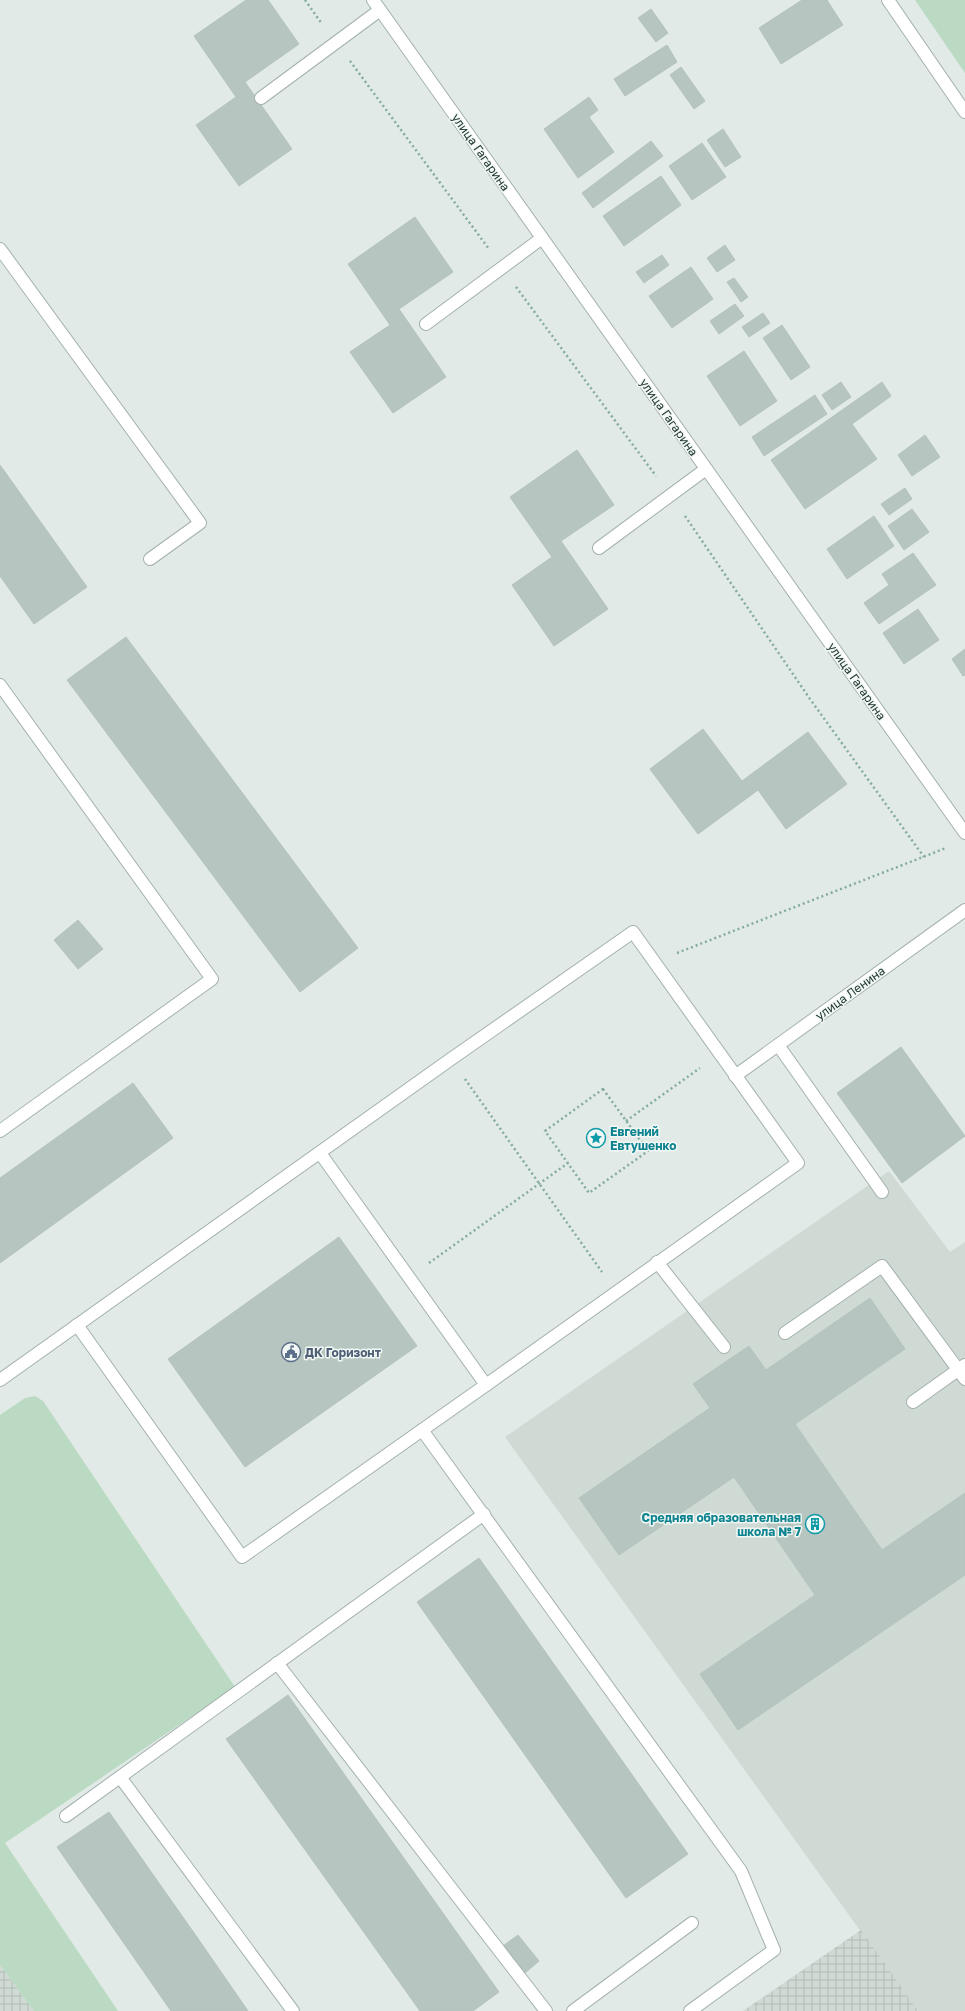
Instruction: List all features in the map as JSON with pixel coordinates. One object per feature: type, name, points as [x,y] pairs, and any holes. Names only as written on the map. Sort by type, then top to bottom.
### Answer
[{"type":"street","name":"улица Гагарина","points":[[373,0],[965,833]]},
{"type":"street","points":[[888,0],[965,112]]},
{"type":"street","points":[[261,98],[380,10]]},
{"type":"street","points":[[426,324],[542,238]]},
{"type":"street","points":[[0,248],[200,523],[150,559]]},
{"type":"street","points":[[598,548],[706,469]]},
{"type":"street","points":[[0,685],[212,979],[0,1131]]},
{"type":"street","name":"улица Ленина","points":[[735,1076],[965,910]]},
{"type":"street","points":[[0,1380],[77,1325],[320,1153],[451,1059],[632,932],[798,1164],[657,1262],[242,1557],[77,1325]]},
{"type":"street","points":[[778,1045],[882,1192]]},
{"type":"street","points":[[320,1153],[486,1385]]},
{"type":"street","points":[[657,1262],[724,1347]]},
{"type":"street","points":[[785,1333],[882,1266],[963,1371],[913,1402]]},
{"type":"street","points":[[422,1430],[741,1871],[774,1950],[690,2011]]},
{"type":"street","points":[[66,1816],[484,1514]]},
{"type":"street","points":[[277,1663],[546,2011]]},
{"type":"street","points":[[120,1776],[294,2011]]},
{"type":"street","points":[[573,2011],[692,1923]]},
{"type":"path","points":[[305,0],[671,495],[810,699],[924,857]]},
{"type":"path","points":[[654,962],[952,846]]},
{"type":"path","points":[[626,1121],[719,1054]]},
{"type":"path","points":[[451,1059],[616,1291]]},
{"type":"path","points":[[603,1089],[648,1151],[589,1193],[568,1163],[545,1131],[603,1089]]},
{"type":"path","points":[[409,1277],[568,1163]]},
{"type":"shaded area","points":[[889,1171],[950,1252],[965,1242],[965,2011],[918,2011],[505,1437]]},
{"type":"shaded area","points":[[861,1930],[918,2011],[743,2011]]},
{"type":"shaded area","points":[[0,1965],[34,2011],[0,2011]]},
{"type":"green space","points":[[915,0],[965,0],[965,73]]},
{"type":"green space","points":[[35,1396],[43,1401],[235,1687],[5,1843],[118,2011],[34,2011],[0,1965],[0,1415],[25,1398]]},
{"type":"building","points":[[246,0],[268,0],[299,44],[245,82],[292,149],[239,186],[196,125],[236,97],[194,36]]},
{"type":"building","points":[[802,0],[827,0],[843,25],[781,64],[759,28]]},
{"type":"building","points":[[651,9],[668,33],[656,42],[638,18]]},
{"type":"building","points":[[667,45],[677,62],[625,96],[614,79]]},
{"type":"building","points":[[681,67],[705,101],[694,109],[670,75]]},
{"type":"building","points":[[589,97],[598,110],[589,117],[614,152],[578,178],[544,129]]},
{"type":"building","points":[[723,129],[741,157],[725,167],[707,140]]},
{"type":"building","points":[[651,141],[663,156],[593,208],[582,193]]},
{"type":"building","points":[[702,143],[726,177],[692,200],[669,166]]},
{"type":"building","points":[[661,176],[681,205],[624,246],[603,216]]},
{"type":"building","points":[[415,217],[453,272],[399,309],[446,377],[393,413],[350,352],[390,325],[348,264]]},
{"type":"building","points":[[725,245],[735,260],[717,272],[707,258]]},
{"type":"building","points":[[662,255],[669,265],[644,283],[636,272]]},
{"type":"building","points":[[691,267],[713,299],[672,328],[649,296]]},
{"type":"building","points":[[734,278],[748,297],[741,302],[727,282]]},
{"type":"building","points":[[735,304],[744,316],[719,334],[710,321]]},
{"type":"building","points":[[763,313],[770,323],[749,337],[742,327]]},
{"type":"building","points":[[782,325],[810,367],[791,380],[763,338]]},
{"type":"building","points":[[744,351],[777,401],[740,426],[707,376]]},
{"type":"building","points":[[841,382],[851,397],[832,410],[822,395]]},
{"type":"building","points":[[882,382],[891,396],[852,424],[877,459],[805,509],[771,460]]},
{"type":"building","points":[[815,395],[827,414],[764,456],[752,437]]},
{"type":"building","points":[[925,435],[940,457],[912,476],[898,455]]},
{"type":"building","points":[[577,450],[614,505],[561,541],[608,609],[554,646],[512,585],[552,557],[510,497]]},
{"type":"building","points":[[0,465],[87,587],[34,624],[0,576]]},
{"type":"building","points":[[905,488],[912,499],[889,515],[881,504]]},
{"type":"building","points":[[912,509],[929,532],[904,550],[888,526]]},
{"type":"building","points":[[874,516],[894,546],[847,579],[827,549]]},
{"type":"building","points":[[913,553],[936,585],[879,624],[864,603],[889,585],[882,574]]},
{"type":"building","points":[[918,609],[939,640],[904,664],[883,633]]},
{"type":"building","points":[[126,637],[358,948],[300,992],[67,680]]},
{"type":"building","points":[[965,649],[965,675],[963,676],[952,659]]},
{"type":"building","points":[[703,729],[742,781],[808,732],[847,784],[786,829],[758,790],[698,834],[650,769]]},
{"type":"building","points":[[78,920],[103,949],[78,969],[54,940]]},
{"type":"building","points":[[901,1047],[965,1136],[902,1183],[837,1093]]},
{"type":"building","points":[[133,1083],[173,1138],[0,1263],[0,1178]]},
{"type":"building","points":[[339,1237],[417,1346],[245,1467],[168,1359]]},
{"type":"building","name":"Средняя образовательная школа № 7","points":[[870,1298],[905,1349],[795,1424],[882,1550],[965,1493],[965,1575],[738,1730],[700,1674],[815,1595],[734,1477],[619,1555],[579,1498],[710,1408],[693,1384],[749,1346],[766,1370]]},
{"type":"building","points":[[479,1558],[688,1854],[626,1898],[417,1602]]},
{"type":"building","points":[[288,1695],[499,1992],[473,2011],[420,2011],[226,1739]]},
{"type":"building","points":[[109,1812],[248,2011],[171,2011],[57,1847]]},
{"type":"building","points":[[518,1935],[539,1961],[525,1973],[503,1946]]},
{"type":"place","name":"Евгений Евтушенко","points":[[596,1138]]},
{"type":"place","name":"ДК Горизонт","points":[[291,1352]]},
{"type":"place","name":"Средняя образовательная школа № 7","points":[[815,1524]]}]
